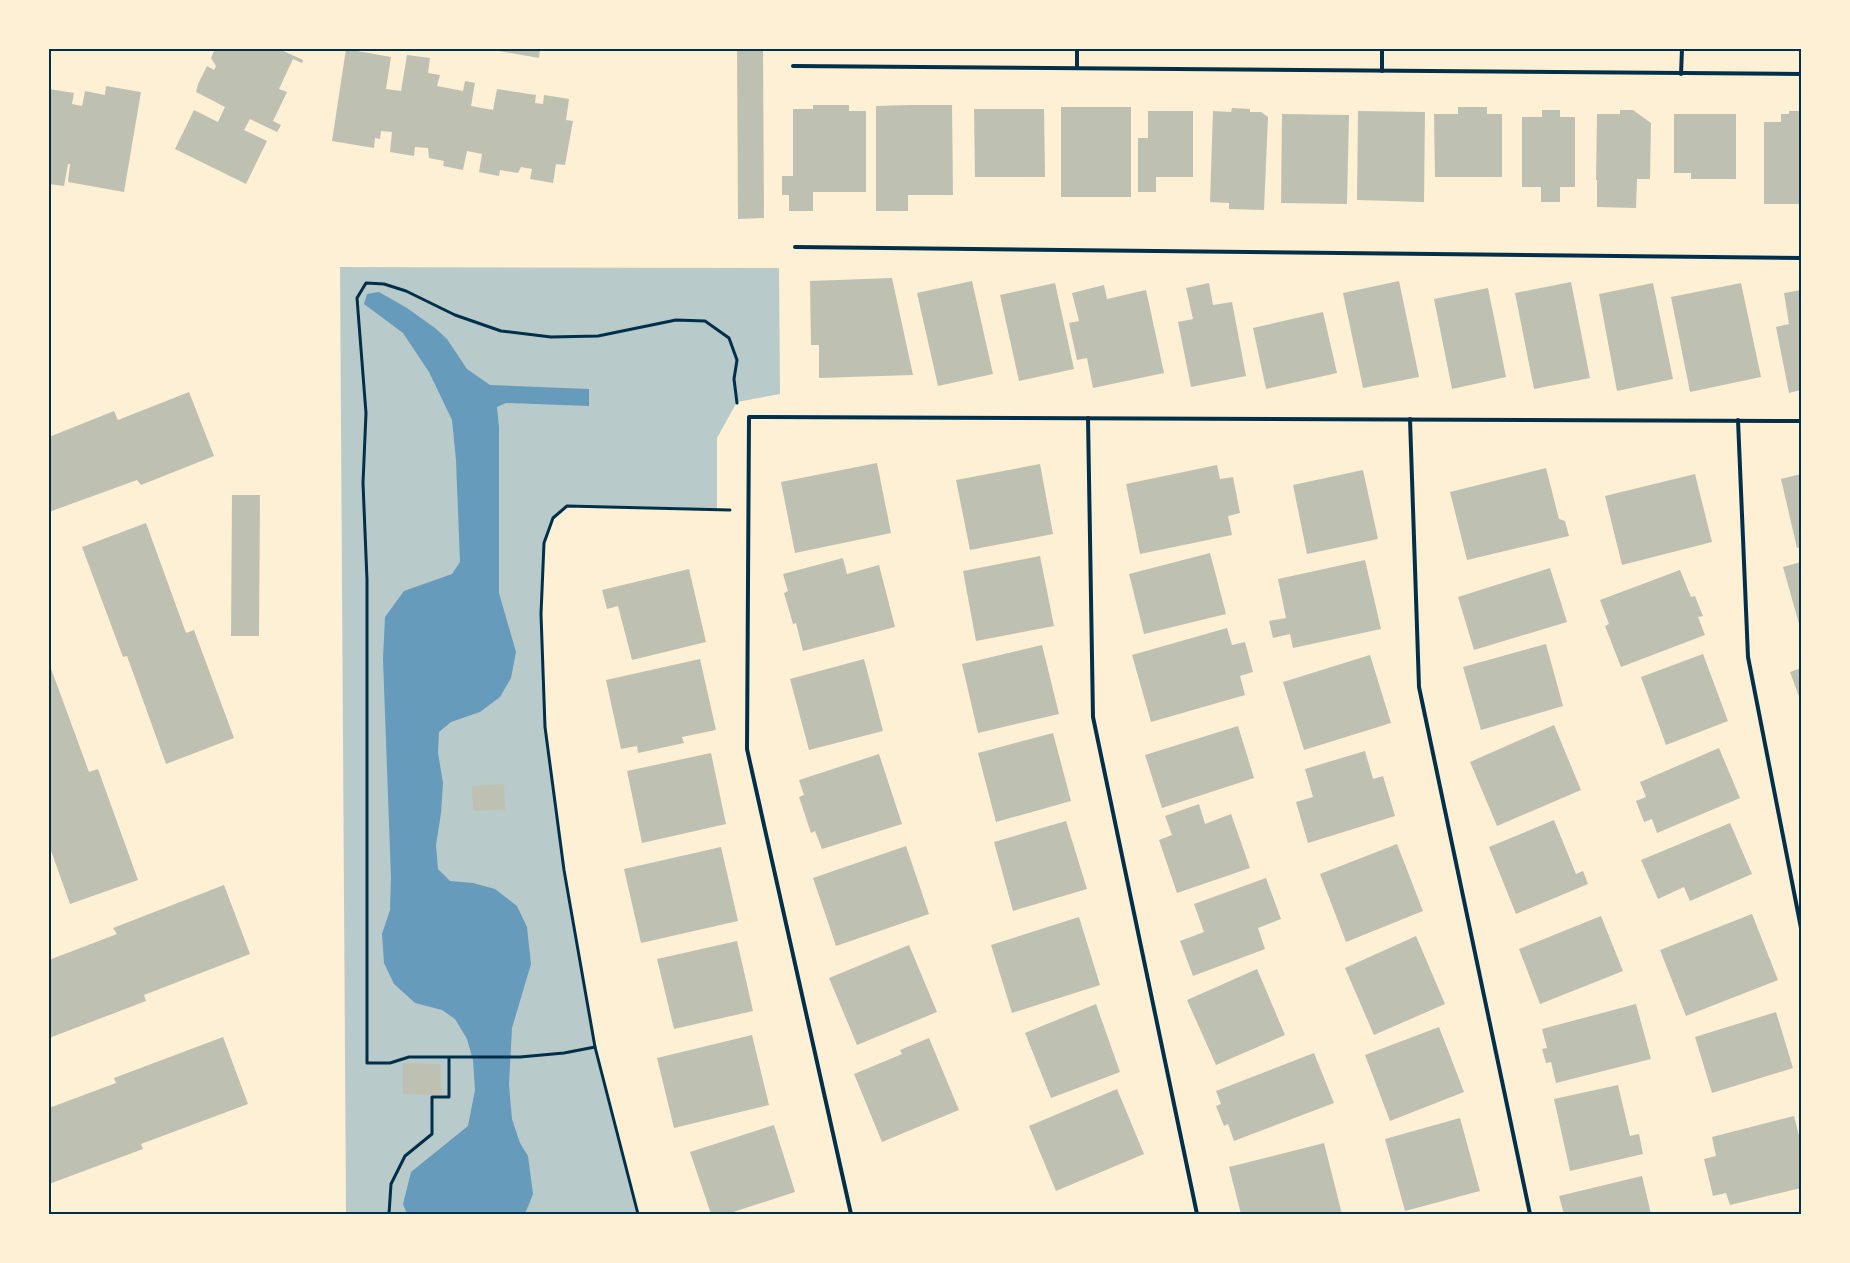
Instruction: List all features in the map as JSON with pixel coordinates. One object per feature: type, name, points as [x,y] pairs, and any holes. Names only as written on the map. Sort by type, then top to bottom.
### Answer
[{"type":"lane","points":[[1077,49],[1077,68]]},
{"type":"lane","points":[[1382,49],[1382,71]]},
{"type":"lane","points":[[1681,74],[1682,49]]},
{"type":"lane","points":[[793,66],[1801,74]]},
{"type":"lane","points":[[795,247],[1801,258]]},
{"type":"lane","points":[[851,1214],[748,749],[749,417],[1801,421]]},
{"type":"lane","points":[[1088,418],[1093,717],[1197,1214]]},
{"type":"lane","points":[[1410,419],[1419,687],[1530,1214]]},
{"type":"lane","points":[[1738,420],[1748,657],[1801,928]]},
{"type":"path","points":[[595,1047],[564,1053],[520,1057],[409,1057],[390,1063],[367,1063],[367,580],[363,483],[366,413],[357,298],[366,284],[384,284],[406,291],[455,315],[501,331],[551,337],[598,336],[676,320],[705,321],[729,338],[737,360],[734,379],[737,402],[749,417]]},
{"type":"path","points":[[638,1214],[595,1047],[564,870],[545,727],[541,614],[544,543],[553,518],[567,506],[748,510]]},
{"type":"path","points":[[388,1214],[391,1184],[405,1156],[432,1134],[432,1097],[450,1097],[450,1058]]},
{"type":"shaded area","points":[[340,267],[779,268],[780,394],[737,402],[717,438],[717,509],[567,506],[553,518],[544,543],[541,614],[547,740],[564,870],[595,1047],[638,1214],[346,1214]]},
{"type":"water","points":[[379,292],[407,308],[435,328],[447,339],[467,369],[490,385],[589,389],[589,406],[506,403],[497,407],[499,427],[499,593],[516,652],[511,678],[500,697],[480,712],[451,722],[439,732],[438,753],[443,783],[436,845],[438,869],[450,881],[473,883],[495,889],[517,906],[527,927],[531,964],[512,1028],[509,1085],[512,1119],[520,1143],[528,1156],[533,1194],[525,1214],[407,1214],[403,1204],[411,1172],[468,1126],[475,1090],[473,1060],[467,1039],[455,1019],[442,1010],[415,1003],[394,984],[384,963],[382,934],[390,910],[391,878],[383,659],[385,617],[404,591],[452,574],[460,562],[456,460],[452,420],[429,372],[403,333],[364,304],[367,294]]},
{"type":"building","points":[[215,49],[279,49],[303,60],[302,63],[293,59],[279,89],[287,92],[273,121],[281,125],[277,132],[250,119],[244,130],[267,141],[246,184],[175,149],[194,110],[218,122],[225,107],[196,92],[207,66],[214,70],[216,66],[211,58]]},
{"type":"building","points":[[346,49],[391,57],[386,89],[401,91],[407,55],[430,58],[428,73],[440,75],[437,86],[463,91],[465,81],[475,83],[471,106],[493,110],[497,89],[536,95],[535,103],[543,104],[544,95],[569,99],[566,120],[573,121],[565,165],[556,164],[553,183],[530,179],[532,169],[521,167],[518,173],[500,170],[499,176],[479,172],[482,154],[467,151],[463,170],[443,166],[444,161],[429,158],[428,148],[415,147],[414,156],[390,152],[392,132],[381,131],[380,139],[375,138],[374,148],[332,141]]},
{"type":"building","points":[[488,49],[540,49],[539,58]]},
{"type":"building","points":[[737,49],[763,49],[764,218],[738,219]]},
{"type":"building","points":[[106,86],[141,92],[124,192],[68,182],[70,164],[68,164],[64,186],[49,184],[49,89],[74,93],[72,104],[82,106],[85,91],[105,95]]},
{"type":"building","points":[[813,105],[849,105],[849,111],[866,111],[866,192],[813,192],[813,211],[789,211],[789,195],[782,195],[782,176],[793,176],[793,109],[813,109]]},
{"type":"building","points":[[952,105],[953,195],[908,195],[908,211],[876,211],[876,106]]},
{"type":"building","points":[[1061,107],[1131,107],[1131,197],[1061,197]]},
{"type":"building","points":[[1458,107],[1487,107],[1487,114],[1502,114],[1502,177],[1435,177],[1434,114],[1458,114]]},
{"type":"building","points":[[1232,108],[1250,109],[1250,112],[1261,112],[1268,117],[1264,210],[1229,209],[1229,203],[1210,202],[1213,111],[1231,112]]},
{"type":"building","points":[[974,109],[1044,109],[1045,177],[975,177]]},
{"type":"building","points":[[1542,110],[1560,110],[1560,117],[1575,117],[1575,187],[1560,187],[1560,202],[1541,202],[1541,187],[1522,187],[1522,117],[1542,117]]},
{"type":"building","points":[[1620,110],[1633,110],[1651,123],[1650,179],[1637,179],[1636,208],[1597,207],[1597,114],[1620,114]]},
{"type":"building","points":[[1148,111],[1193,111],[1193,177],[1156,177],[1156,192],[1138,192],[1138,138],[1148,138]]},
{"type":"building","points":[[1358,111],[1425,112],[1424,202],[1357,200]]},
{"type":"building","points":[[1789,111],[1799,111],[1799,115],[1801,115],[1801,204],[1764,204],[1764,122],[1781,122],[1781,114],[1789,114]]},
{"type":"building","points":[[1282,114],[1349,115],[1347,204],[1281,203]]},
{"type":"building","points":[[1674,114],[1736,114],[1736,179],[1691,179],[1691,173],[1674,173]]},
{"type":"building","points":[[892,278],[913,375],[819,378],[819,345],[811,345],[810,281]]},
{"type":"building","points":[[972,281],[993,374],[938,386],[917,293]]},
{"type":"building","points":[[1399,281],[1419,377],[1363,388],[1343,293]]},
{"type":"building","points":[[1571,282],[1590,378],[1534,389],[1515,293]]},
{"type":"building","points":[[1055,283],[1074,369],[1019,381],[1000,295]]},
{"type":"building","points":[[1209,283],[1213,305],[1232,302],[1246,376],[1191,387],[1178,322],[1193,319],[1186,288]]},
{"type":"building","points":[[1653,283],[1673,379],[1617,391],[1599,294]]},
{"type":"building","points":[[1741,283],[1761,377],[1690,392],[1671,297]]},
{"type":"building","points":[[1104,285],[1107,299],[1146,290],[1164,373],[1093,388],[1087,358],[1077,360],[1069,323],[1079,321],[1072,293]]},
{"type":"building","points":[[1488,288],[1506,377],[1452,389],[1434,299]]},
{"type":"building","points":[[1801,290],[1801,390],[1789,393],[1776,327],[1789,324],[1784,293]]},
{"type":"building","points":[[1323,312],[1337,373],[1266,389],[1253,328]]},
{"type":"building","points":[[189,392],[214,456],[141,485],[137,480],[49,512],[49,437],[114,411],[118,420]]},
{"type":"building","points":[[877,463],[891,533],[795,553],[781,482]]},
{"type":"building","points":[[1040,464],[1053,534],[970,550],[956,480]]},
{"type":"building","points":[[1217,465],[1220,479],[1233,477],[1240,513],[1228,516],[1232,535],[1140,554],[1126,484]]},
{"type":"building","points":[[1546,468],[1559,519],[1565,521],[1569,536],[1467,560],[1450,492]]},
{"type":"building","points":[[1363,470],[1378,539],[1307,554],[1293,485]]},
{"type":"building","points":[[1695,474],[1712,542],[1622,565],[1605,496]]},
{"type":"building","points":[[1801,474],[1801,547],[1797,548],[1781,479]]},
{"type":"building","points":[[232,495],[260,495],[259,636],[231,636]]},
{"type":"building","points":[[146,523],[186,633],[194,630],[234,738],[166,764],[127,656],[123,657],[82,547]]},
{"type":"building","points":[[1210,553],[1226,614],[1144,634],[1129,574]]},
{"type":"building","points":[[1040,556],[1054,626],[976,641],[963,571]]},
{"type":"building","points":[[843,558],[847,574],[879,565],[895,627],[803,651],[796,623],[793,624],[784,593],[788,591],[783,574]]},
{"type":"building","points":[[1365,560],[1381,629],[1293,648],[1290,634],[1273,638],[1269,621],[1286,618],[1278,579]]},
{"type":"building","points":[[1801,562],[1801,631],[1783,567]]},
{"type":"building","points":[[1550,568],[1567,622],[1474,650],[1458,597]]},
{"type":"building","points":[[689,569],[706,642],[632,660],[618,606],[607,609],[602,590]]},
{"type":"building","points":[[1680,570],[1691,597],[1695,596],[1703,616],[1698,617],[1705,635],[1621,667],[1605,626],[1609,624],[1600,600]]},
{"type":"building","points":[[1227,628],[1232,645],[1245,642],[1253,672],[1240,676],[1245,695],[1151,722],[1132,655]]},
{"type":"building","points":[[1546,644],[1563,706],[1481,730],[1463,667]]},
{"type":"building","points":[[1042,645],[1059,714],[978,733],[962,664]]},
{"type":"building","points":[[1703,654],[1728,721],[1666,745],[1641,677]]},
{"type":"building","points":[[1370,655],[1391,723],[1304,750],[1283,682]]},
{"type":"building","points":[[700,659],[716,730],[682,737],[684,743],[638,753],[637,746],[621,749],[606,680]]},
{"type":"building","points":[[864,659],[883,731],[809,750],[790,679]]},
{"type":"building","points":[[49,663],[89,772],[98,769],[138,880],[70,904],[49,845]]},
{"type":"building","points":[[1801,668],[1801,702],[1790,672]]},
{"type":"building","points":[[1554,725],[1581,790],[1497,826],[1470,762]]},
{"type":"building","points":[[1238,726],[1254,778],[1162,808],[1145,755]]},
{"type":"building","points":[[1053,733],[1071,801],[996,822],[978,753]]},
{"type":"building","points":[[1719,748],[1740,798],[1657,833],[1652,819],[1644,822],[1636,801],[1646,797],[1640,782]]},
{"type":"building","points":[[1365,751],[1373,779],[1383,776],[1395,816],[1308,843],[1296,802],[1313,797],[1305,769]]},
{"type":"building","points":[[711,753],[726,824],[642,843],[627,771]]},
{"type":"building","points":[[879,754],[902,824],[822,849],[815,831],[811,833],[799,797],[804,795],[799,780]]},
{"type":"building","points":[[504,784],[505,810],[473,811],[472,786]]},
{"type":"building","points":[[1199,804],[1205,824],[1231,814],[1250,868],[1177,893],[1159,840],[1172,835],[1165,816]]},
{"type":"building","points":[[1554,820],[1576,874],[1583,871],[1588,884],[1516,914],[1489,847]]},
{"type":"building","points":[[1066,821],[1087,889],[1013,911],[994,842]]},
{"type":"building","points":[[1730,823],[1752,874],[1690,901],[1684,887],[1658,899],[1641,860]]},
{"type":"building","points":[[1397,844],[1423,911],[1346,942],[1320,874]]},
{"type":"building","points":[[906,846],[929,914],[836,946],[813,878]]},
{"type":"building","points":[[721,847],[738,921],[641,943],[624,869]]},
{"type":"building","points":[[1266,878],[1281,919],[1258,928],[1265,949],[1193,976],[1180,941],[1204,932],[1194,904]]},
{"type":"building","points":[[224,885],[250,954],[144,995],[146,1001],[49,1038],[49,960],[117,934],[113,928]]},
{"type":"building","points":[[1752,914],[1778,980],[1686,1016],[1660,950]]},
{"type":"building","points":[[1601,916],[1623,971],[1540,1004],[1519,949]]},
{"type":"building","points":[[1079,917],[1100,985],[1012,1013],[991,945]]},
{"type":"building","points":[[1416,936],[1445,1004],[1374,1035],[1345,968]]},
{"type":"building","points":[[737,941],[753,1011],[674,1029],[657,959]]},
{"type":"building","points":[[909,945],[937,1012],[857,1045],[829,978]]},
{"type":"building","points":[[1257,969],[1285,1035],[1216,1065],[1187,1000]]},
{"type":"building","points":[[1096,1004],[1120,1072],[1051,1098],[1025,1033]]},
{"type":"building","points":[[1636,1004],[1651,1059],[1556,1083],[1551,1062],[1546,1063],[1542,1049],[1547,1048],[1542,1029]]},
{"type":"building","points":[[1776,1012],[1793,1068],[1712,1093],[1695,1037]]},
{"type":"building","points":[[1439,1027],[1464,1092],[1390,1121],[1365,1055]]},
{"type":"building","points":[[752,1035],[769,1105],[674,1128],[657,1058]]},
{"type":"building","points":[[223,1037],[248,1104],[141,1144],[143,1149],[49,1184],[49,1108],[116,1083],[114,1078]]},
{"type":"building","points":[[929,1038],[959,1110],[882,1142],[854,1074],[902,1054],[900,1050]]},
{"type":"building","points":[[1314,1053],[1334,1103],[1234,1141],[1228,1124],[1224,1126],[1216,1106],[1221,1104],[1216,1091]]},
{"type":"building","points":[[403,1063],[441,1064],[441,1095],[403,1094]]},
{"type":"building","points":[[1618,1085],[1630,1136],[1639,1134],[1643,1154],[1570,1171],[1554,1099]]},
{"type":"building","points":[[1117,1089],[1144,1154],[1056,1191],[1029,1126]]},
{"type":"building","points":[[1794,1116],[1801,1144],[1801,1188],[1730,1205],[1726,1193],[1713,1196],[1704,1159],[1716,1156],[1712,1137]]},
{"type":"building","points":[[1460,1118],[1480,1191],[1405,1211],[1385,1139]]},
{"type":"building","points":[[774,1125],[795,1192],[727,1214],[711,1214],[690,1152]]},
{"type":"building","points":[[1324,1143],[1342,1214],[1241,1214],[1229,1167]]},
{"type":"building","points":[[1642,1176],[1651,1214],[1564,1214],[1559,1196]]}]
